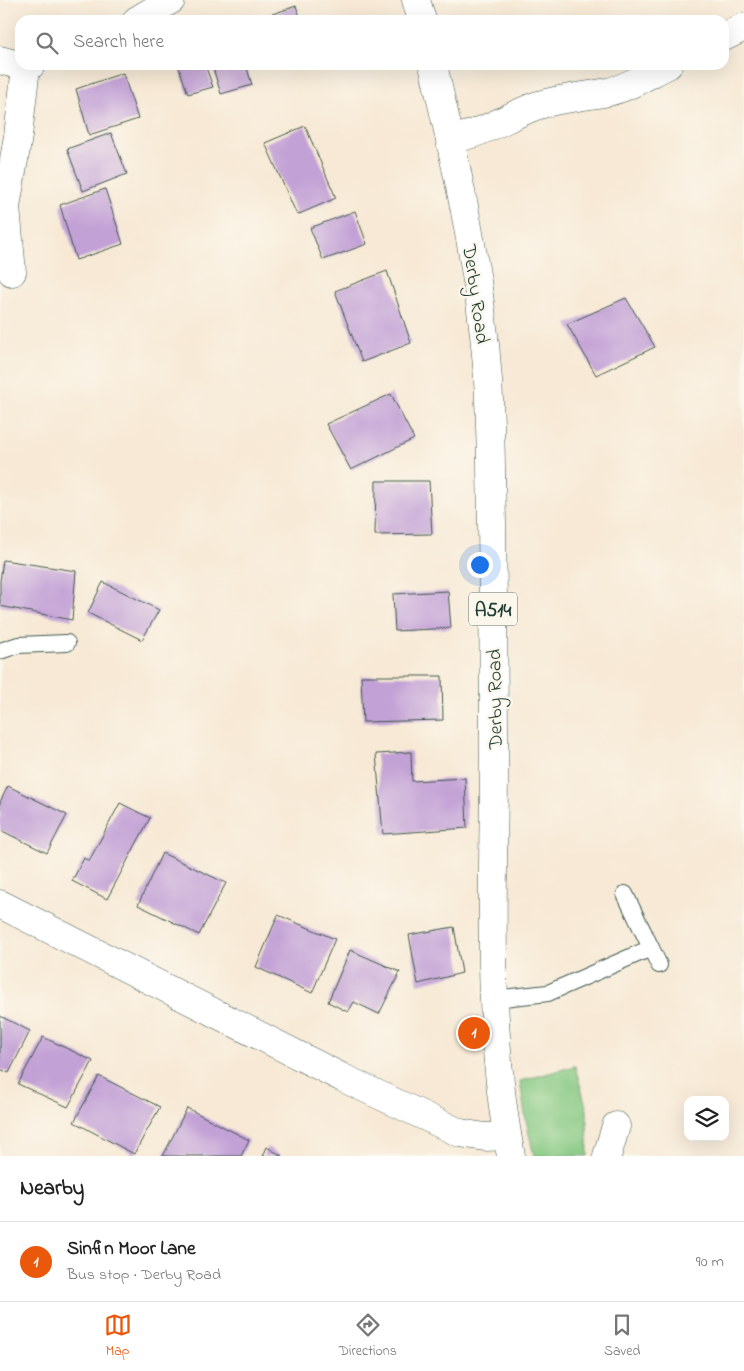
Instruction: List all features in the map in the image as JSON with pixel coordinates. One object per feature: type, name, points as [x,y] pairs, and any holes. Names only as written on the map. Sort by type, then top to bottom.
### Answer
[{"type":"street","points":[[146,15],[171,0]]},
{"type":"street","points":[[416,0],[420,15]]},
{"type":"street","points":[[729,34],[744,27]]},
{"type":"street","points":[[0,60],[15,63]]},
{"type":"street","points":[[12,272],[6,207],[28,70]]},
{"type":"street","name":"Derby Road","points":[[435,70],[450,139],[477,288],[488,378],[494,740],[492,925],[494,999],[498,1072],[509,1146]]},
{"type":"street","points":[[450,139],[467,137],[534,107],[566,98],[610,91],[658,70]]},
{"type":"street","points":[[0,904],[333,1072],[460,1133],[485,1137],[509,1146]]},
{"type":"street","points":[[607,1156],[616,1126]]},
{"type":"lane","points":[[0,651],[18,645],[67,644]]},
{"type":"lane","points":[[625,894],[659,965]]},
{"type":"lane","points":[[494,999],[548,993],[651,948]]},
{"type":"green space","points":[[575,1066],[587,1110],[588,1156],[534,1156],[525,1116],[520,1081]]},
{"type":"building","points":[[296,6],[299,15],[270,15]]},
{"type":"building","points":[[180,70],[207,70],[213,87],[188,94]]},
{"type":"building","points":[[214,70],[248,70],[252,85],[221,94]]},
{"type":"building","points":[[123,73],[138,119],[89,135],[76,89]]},
{"type":"building","points":[[305,126],[336,198],[297,215],[265,143]]},
{"type":"building","points":[[111,133],[127,174],[83,191],[67,149]]},
{"type":"building","points":[[105,189],[123,244],[76,260],[60,205]]},
{"type":"building","points":[[355,211],[367,244],[323,260],[310,228]]},
{"type":"building","points":[[387,271],[411,343],[362,362],[335,291]]},
{"type":"building","points":[[626,298],[655,347],[596,375],[567,324]]},
{"type":"building","points":[[391,394],[414,439],[351,470],[326,424]]},
{"type":"building","points":[[376,481],[429,481],[432,534],[375,535]]},
{"type":"building","points":[[3,560],[76,571],[72,620],[0,606],[0,581]]},
{"type":"building","points":[[103,582],[159,610],[142,640],[88,613]]},
{"type":"building","points":[[448,591],[451,628],[395,631],[393,594]]},
{"type":"building","points":[[361,676],[442,676],[443,720],[363,722]]},
{"type":"building","points":[[411,752],[412,781],[465,778],[467,828],[383,834],[376,754]]},
{"type":"building","points":[[8,786],[67,815],[47,853],[0,830],[0,802]]},
{"type":"building","points":[[120,803],[150,818],[107,899],[72,881],[84,858],[89,861]]},
{"type":"building","points":[[162,853],[226,883],[199,935],[138,905]]},
{"type":"building","points":[[278,915],[335,939],[312,993],[256,967]]},
{"type":"building","points":[[454,927],[462,973],[418,984],[409,935]]},
{"type":"building","points":[[350,950],[400,972],[379,1014],[354,1002],[348,1012],[328,1002]]},
{"type":"building","points":[[0,1016],[30,1031],[9,1073],[0,1069]]},
{"type":"building","points":[[43,1037],[93,1061],[68,1107],[18,1084]]},
{"type":"building","points":[[99,1076],[160,1107],[134,1154],[74,1122]]},
{"type":"building","points":[[187,1108],[249,1140],[241,1156],[163,1156]]},
{"type":"building","points":[[267,1147],[282,1156],[263,1156]]},
{"type":"place","name":"Sinfin Moor Lane","points":[[474,1033]]}]
